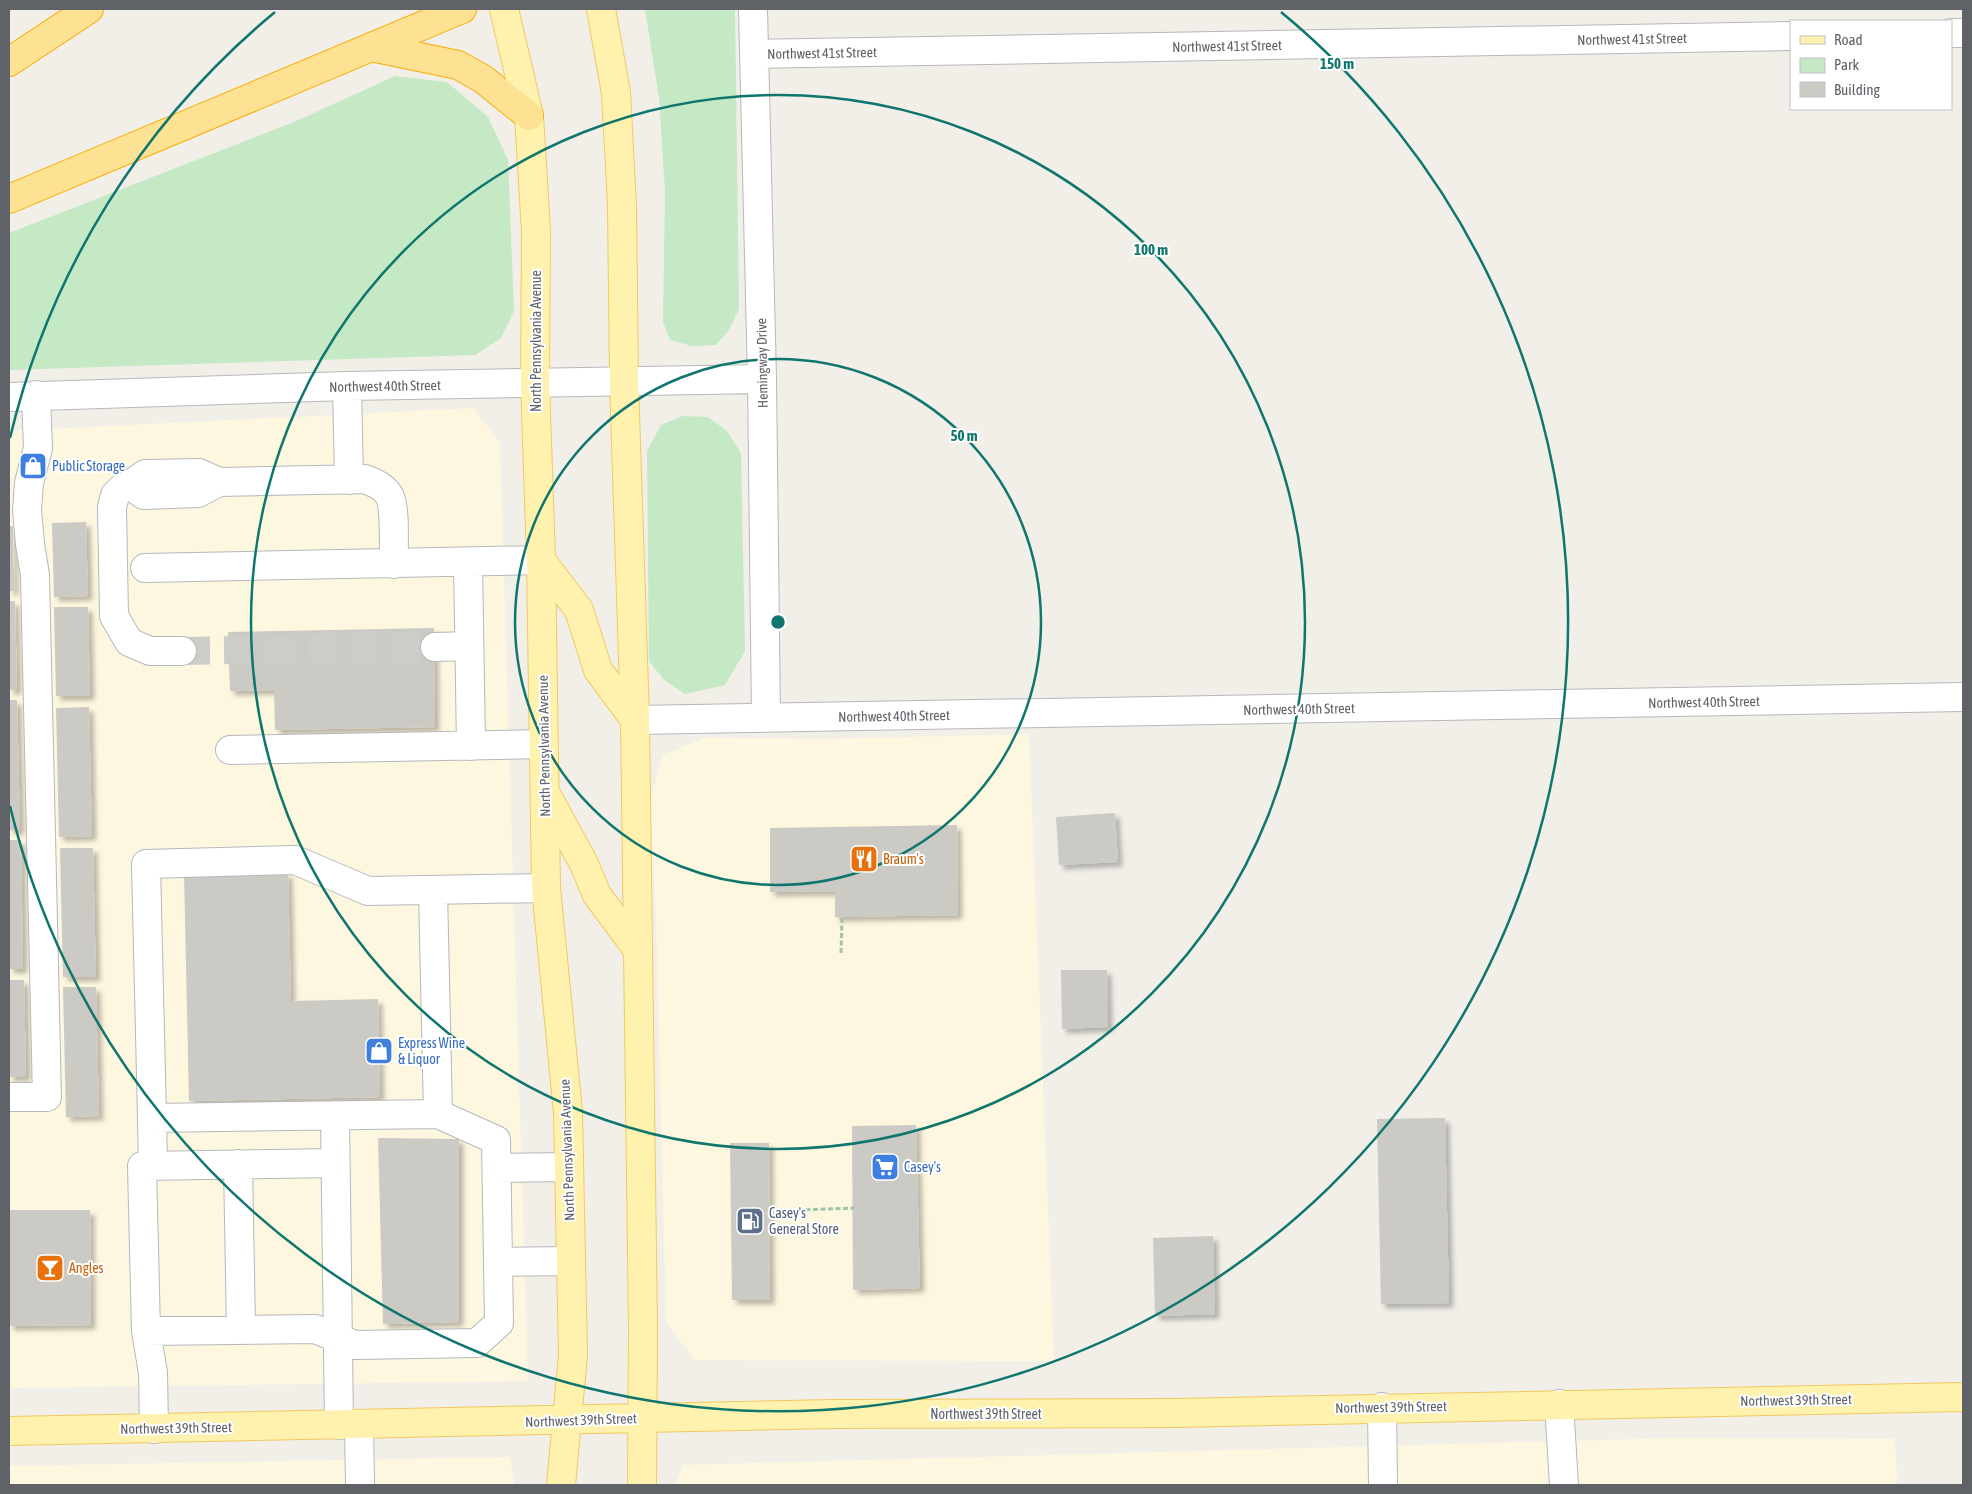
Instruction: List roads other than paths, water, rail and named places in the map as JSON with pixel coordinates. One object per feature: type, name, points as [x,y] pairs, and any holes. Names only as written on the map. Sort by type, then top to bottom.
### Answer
[{"type":"highway","points":[[9,62],[90,9]]},
{"type":"highway","points":[[9,199],[462,9]]},
{"type":"highway","points":[[371,47],[458,65],[483,79],[529,116]]},
{"type":"main road","name":"North Pennsylvania Avenue","points":[[504,9],[529,116],[536,232],[535,382],[541,560],[546,888],[568,1112],[573,1355],[560,1485]]},
{"type":"main road","points":[[601,9],[616,93],[622,205],[624,381],[636,720],[643,1418],[642,1485]]},
{"type":"main road","points":[[541,560],[579,610],[598,670],[636,720]]},
{"type":"main road","points":[[544,790],[584,864],[597,896],[638,950]]},
{"type":"main road","name":"Northwest 39th Street","points":[[9,1431],[834,1414],[1176,1412],[1963,1397]]},
{"type":"street","name":"Hemingway Drive","points":[[753,9],[762,379],[766,718]]},
{"type":"street","name":"Northwest 41st Street","points":[[754,54],[1790,36]]},
{"type":"street","name":"Northwest 40th Street","points":[[9,397],[347,386],[762,379]]},
{"type":"street","points":[[347,386],[349,480]]},
{"type":"street","points":[[9,1097],[47,1097],[35,575],[30,544],[18,510],[29,483],[38,448],[36,395]]},
{"type":"street","points":[[182,651],[150,651],[128,642],[114,616],[112,507],[115,495],[122,488],[145,474],[199,473],[219,482],[365,479],[378,484],[389,496],[392,508],[394,564]]},
{"type":"street","points":[[145,568],[541,560]]},
{"type":"street","points":[[468,562],[471,746]]},
{"type":"street","points":[[435,647],[469,646]]},
{"type":"street","name":"Northwest 40th Street","points":[[636,720],[1963,697]]},
{"type":"street","points":[[230,750],[543,744]]},
{"type":"street","points":[[153,1166],[146,864],[295,860],[368,891],[546,888]]},
{"type":"street","points":[[433,890],[438,1114]]},
{"type":"street","points":[[146,1330],[315,1329],[355,1345],[477,1344],[499,1323],[496,1140],[438,1114],[152,1118]]},
{"type":"street","points":[[335,1116],[337,1337],[349,1425],[360,1485]]},
{"type":"street","points":[[154,1429],[153,1373],[146,1330],[142,1166],[335,1163]]},
{"type":"street","points":[[238,1164],[241,1330]]},
{"type":"street","points":[[497,1168],[569,1166]]},
{"type":"street","points":[[498,1262],[571,1261]]},
{"type":"street","points":[[1559,1404],[1564,1485]]},
{"type":"street","points":[[1382,1407],[1383,1485]]},
{"type":"tunnel","points":[[182,651],[435,647]]},
{"type":"place","name":"Public Storage","points":[[33,466]]},
{"type":"place","name":"Braum's","points":[[864,859]]},
{"type":"place","name":"Express Wine & Liquor","points":[[379,1051]]},
{"type":"place","name":"Casey's","points":[[885,1167]]},
{"type":"place","name":"Casey's General Store","points":[[750,1221]]},
{"type":"place","name":"Angles","points":[[50,1268]]}]
